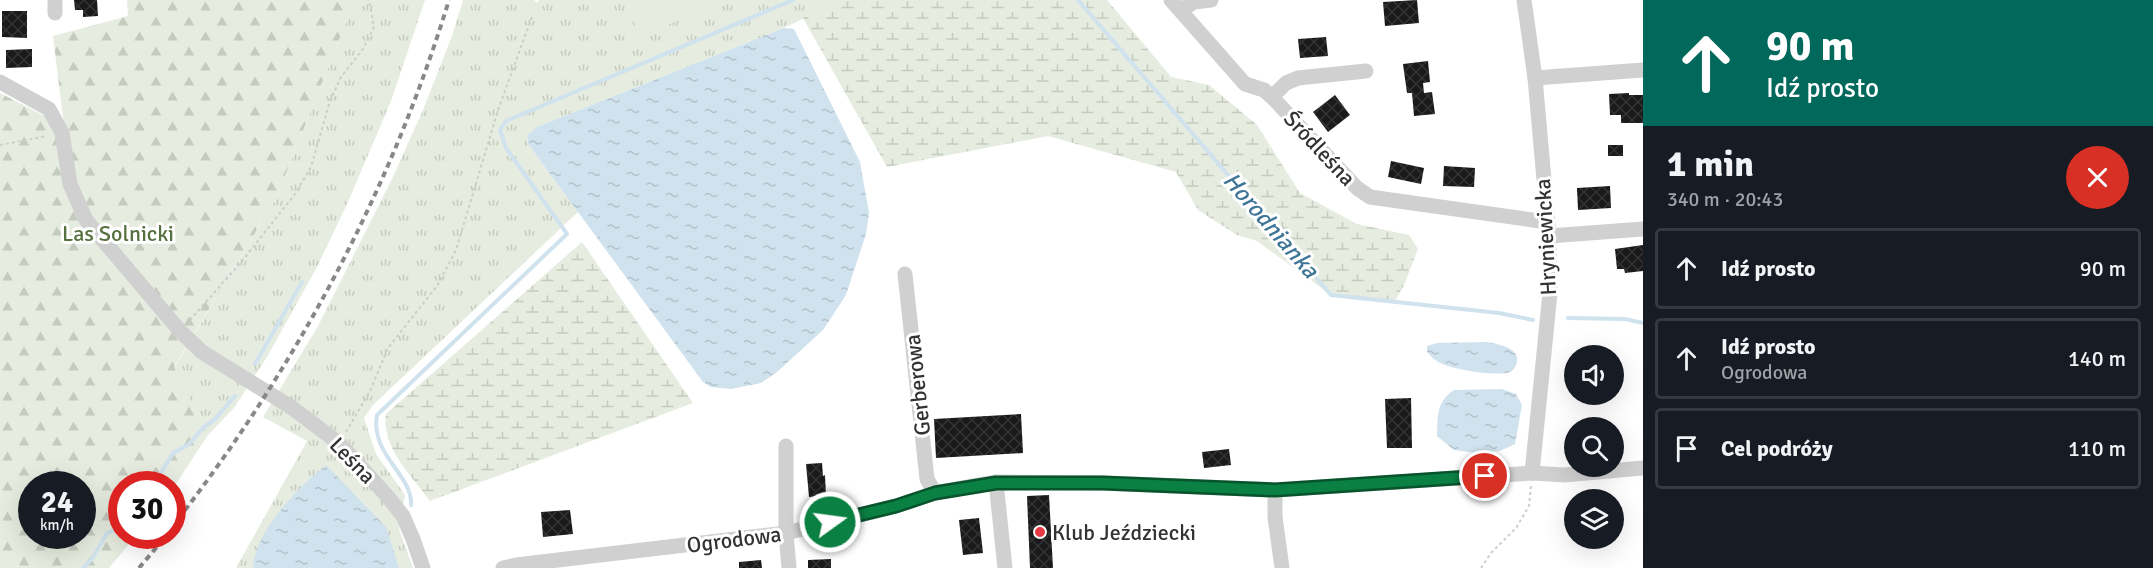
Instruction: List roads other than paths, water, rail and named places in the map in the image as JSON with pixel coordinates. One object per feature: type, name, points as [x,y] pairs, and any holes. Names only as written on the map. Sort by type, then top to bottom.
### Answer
[{"type":"street","points":[[1176,5],[1211,0]]},
{"type":"street","name":"Hryniewicka","points":[[1524,0],[1535,78],[1548,229],[1550,292],[1532,473]]},
{"type":"street","name":"Śródleśna","points":[[1176,5],[1245,84],[1264,90],[1272,97],[1357,188],[1370,197],[1548,229],[1643,229]]},
{"type":"street","points":[[1535,78],[1643,70]]},
{"type":"street","points":[[1272,97],[1286,83],[1298,78],[1366,71]]},
{"type":"street","name":"Leśna","points":[[0,82],[49,109],[62,133],[70,184],[86,220],[180,331],[202,352],[291,407],[340,444],[403,516],[423,568]]},
{"type":"street","name":"Gerberowa","points":[[905,274],[927,479],[935,493]]},
{"type":"street","points":[[786,446],[786,533],[789,568]]},
{"type":"street","points":[[1282,568],[1275,517],[1275,490],[1532,473],[1564,475],[1643,468]]},
{"type":"street","points":[[996,483],[1005,568]]},
{"type":"street","name":"Ogrodowa","points":[[503,568],[786,533],[896,506],[935,493],[996,483],[1093,483],[1275,490]]},
{"type":"water","points":[[784,28],[794,29],[860,162],[869,213],[866,234],[846,295],[823,330],[777,372],[761,383],[731,389],[711,387],[703,382],[528,144],[527,135],[537,127]]},
{"type":"water","points":[[1488,342],[1513,351],[1517,359],[1512,371],[1495,374],[1461,369],[1443,364],[1427,352],[1427,346],[1437,343]]},
{"type":"water","points":[[1502,389],[1516,394],[1522,405],[1515,444],[1500,451],[1477,453],[1454,450],[1437,436],[1441,405],[1454,390]]},
{"type":"water","points":[[326,465],[386,527],[399,568],[253,568],[261,539],[270,525],[303,485]]},
{"type":"waterway","points":[[411,505],[406,484],[380,442],[377,415],[567,234],[506,148],[500,130],[506,121],[793,0]]},
{"type":"waterway","name":"Horodnianka","points":[[1078,0],[1331,295],[1499,313],[1533,320]]},
{"type":"waterway","points":[[255,364],[302,282]]},
{"type":"waterway","name":"Horodnianka","points":[[1568,318],[1625,319],[1643,323]]},
{"type":"waterway","points":[[162,471],[173,453],[188,445],[235,396]]},
{"type":"waterway","points":[[83,568],[92,559],[108,533]]},
{"type":"railway","points":[[186,508],[259,405],[335,276],[399,140],[449,0]]},
{"type":"railway","points":[[139,568],[155,549]]},
{"type":"place","name":"Klub Jeździecki","points":[[1040,532]]},
{"type":"park label","name":"Las Solnicki","points":[[118,233]]}]
